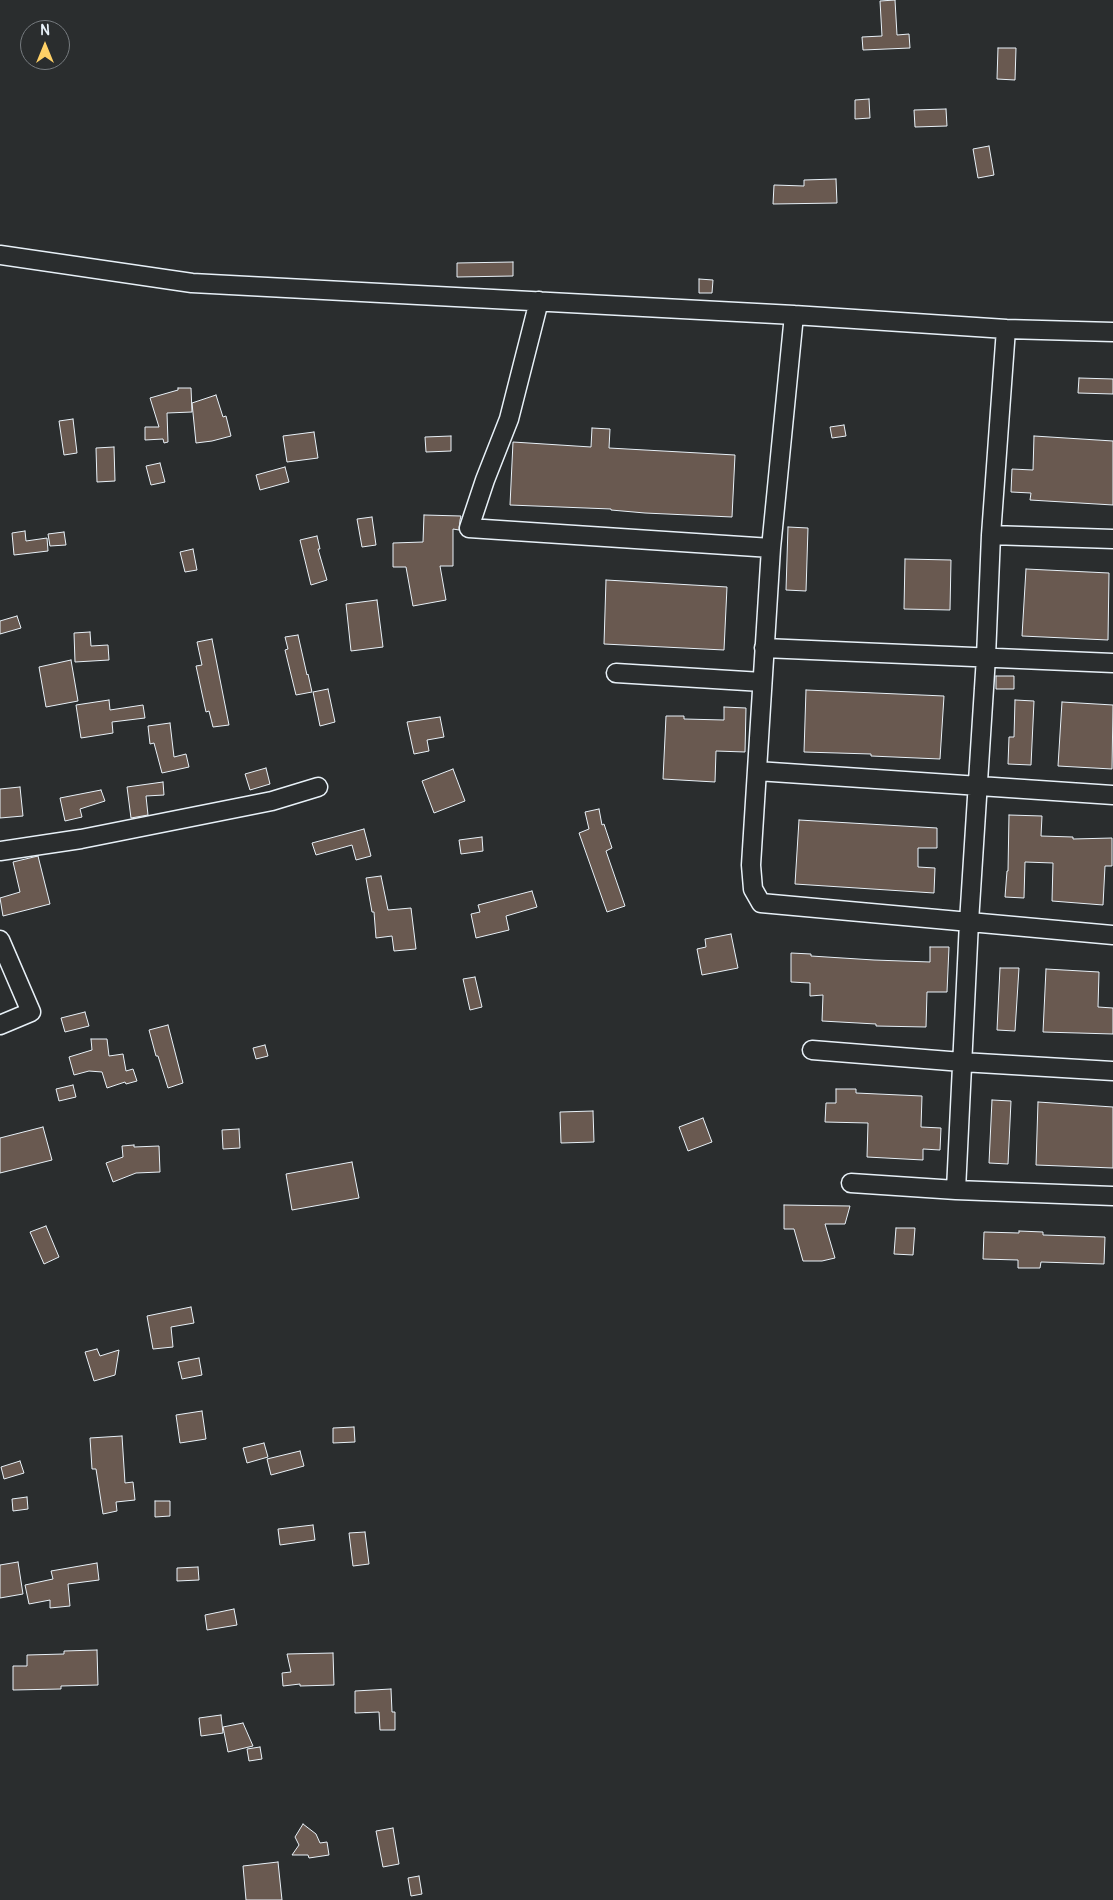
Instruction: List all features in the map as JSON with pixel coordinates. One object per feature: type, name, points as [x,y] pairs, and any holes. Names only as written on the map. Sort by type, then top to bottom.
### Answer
[{"type":"street","points":[[0,255],[192,283],[794,315],[1006,329],[1113,332]]},
{"type":"street","points":[[538,301],[509,419],[485,480],[469,528],[771,548]]},
{"type":"street","points":[[794,315],[771,548],[751,865],[753,889],[761,903],[1113,935]]},
{"type":"street","points":[[956,1190],[969,922],[986,657],[991,535],[1006,329]]},
{"type":"street","points":[[991,535],[1113,539]]},
{"type":"street","points":[[764,648],[1113,663]]},
{"type":"street","points":[[616,673],[762,682]]},
{"type":"street","points":[[757,771],[1113,795]]},
{"type":"street","points":[[0,851],[81,839],[272,801],[318,786]]},
{"type":"street","points":[[0,940],[31,1012],[0,1025]]},
{"type":"street","points":[[812,1050],[962,1062],[1113,1071]]},
{"type":"street","points":[[850,1182],[956,1190],[1113,1196]]},
{"type":"building","points":[[895,0],[897,35],[909,34],[910,48],[863,50],[862,37],[882,36],[880,1]]},
{"type":"building","points":[[998,48],[1016,48],[1015,80],[997,79]]},
{"type":"building","points":[[869,99],[870,118],[855,119],[855,100]]},
{"type":"building","points":[[946,109],[947,126],[915,127],[914,110]]},
{"type":"building","points":[[989,146],[994,175],[978,178],[973,149]]},
{"type":"building","points":[[836,179],[837,203],[773,204],[774,185],[804,186],[804,180]]},
{"type":"building","points":[[513,262],[513,276],[457,277],[457,263]]},
{"type":"building","points":[[699,279],[713,280],[712,293],[699,293]]},
{"type":"building","points":[[1079,378],[1113,379],[1113,394],[1078,393]]},
{"type":"building","points":[[178,388],[191,388],[192,412],[167,413],[168,442],[164,443],[163,439],[145,440],[145,427],[159,427],[150,398],[178,390]]},
{"type":"building","points":[[216,395],[223,417],[226,416],[231,436],[196,443],[192,403]]},
{"type":"building","points":[[73,419],[77,453],[64,455],[59,421]]},
{"type":"building","points":[[844,425],[846,436],[832,438],[830,427]]},
{"type":"building","points":[[592,428],[610,429],[609,448],[735,455],[732,517],[510,505],[513,442],[591,447]]},
{"type":"building","points":[[314,432],[318,458],[287,462],[283,436]]},
{"type":"building","points":[[451,436],[451,451],[426,452],[425,437]]},
{"type":"building","points":[[1034,436],[1113,441],[1113,505],[1030,500],[1031,493],[1011,492],[1012,469],[1033,470]]},
{"type":"building","points":[[114,447],[115,481],[97,482],[96,448]]},
{"type":"building","points":[[160,463],[165,482],[151,485],[146,466]]},
{"type":"building","points":[[285,467],[289,482],[260,490],[256,475]]},
{"type":"building","points":[[424,515],[461,516],[459,530],[453,529],[453,566],[440,566],[446,600],[413,606],[406,567],[393,567],[393,543],[423,542]]},
{"type":"building","points":[[372,517],[376,545],[362,547],[357,519]]},
{"type":"building","points":[[788,527],[808,528],[806,591],[786,590]]},
{"type":"building","points":[[25,531],[26,541],[47,538],[48,551],[14,555],[12,533]]},
{"type":"building","points":[[64,532],[66,545],[50,546],[48,534]]},
{"type":"building","points":[[317,536],[320,549],[318,549],[327,580],[311,585],[300,540]]},
{"type":"building","points":[[193,549],[197,570],[185,572],[180,552]]},
{"type":"building","points":[[905,559],[951,560],[950,610],[904,609]]},
{"type":"building","points":[[1026,569],[1109,573],[1108,640],[1022,636]]},
{"type":"building","points":[[606,580],[727,587],[724,650],[604,644]]},
{"type":"building","points":[[377,600],[383,647],[351,651],[346,604]]},
{"type":"building","points":[[17,616],[21,628],[0,634],[0,621]]},
{"type":"building","points":[[90,632],[91,646],[108,645],[109,660],[75,662],[74,633]]},
{"type":"building","points":[[298,635],[312,692],[296,695],[285,650],[288,649],[285,637]]},
{"type":"building","points":[[212,639],[229,725],[213,727],[209,711],[206,712],[196,666],[202,665],[197,642]]},
{"type":"building","points":[[71,660],[78,701],[46,707],[39,667]]},
{"type":"building","points":[[996,676],[1014,676],[1014,689],[996,689]]},
{"type":"building","points":[[328,689],[335,722],[320,726],[313,692]]},
{"type":"building","points":[[806,690],[944,696],[940,759],[804,752]]},
{"type":"building","points":[[109,700],[110,710],[143,705],[145,718],[112,722],[113,733],[81,738],[76,705]]},
{"type":"building","points":[[1015,700],[1034,701],[1031,765],[1008,764],[1009,737],[1014,737]]},
{"type":"building","points":[[1062,702],[1113,705],[1112,769],[1058,766]]},
{"type":"building","points":[[724,707],[746,708],[745,752],[716,751],[715,782],[663,779],[666,716],[684,716],[684,719],[724,720]]},
{"type":"building","points":[[440,717],[444,737],[427,740],[429,751],[414,754],[407,722]]},
{"type":"building","points":[[170,723],[174,757],[186,754],[189,767],[162,773],[154,743],[150,744],[148,726]]},
{"type":"building","points":[[266,768],[270,784],[250,790],[245,774]]},
{"type":"building","points":[[453,769],[465,801],[434,813],[422,781]]},
{"type":"building","points":[[163,782],[164,795],[146,796],[148,815],[131,818],[127,787]]},
{"type":"building","points":[[20,787],[23,816],[0,818],[0,789]]},
{"type":"building","points":[[101,790],[105,801],[80,809],[82,817],[65,821],[60,798]]},
{"type":"building","points":[[599,809],[602,825],[604,824],[612,848],[606,851],[625,906],[607,912],[579,833],[589,829],[585,812]]},
{"type":"building","points":[[1009,815],[1042,816],[1041,836],[1073,837],[1073,839],[1112,838],[1112,866],[1105,866],[1103,905],[1052,901],[1053,863],[1025,862],[1024,898],[1005,897],[1008,871]]},
{"type":"building","points":[[799,820],[937,828],[937,848],[918,848],[918,867],[935,868],[934,893],[795,884]]},
{"type":"building","points":[[364,829],[371,856],[356,860],[352,845],[316,855],[312,843]]},
{"type":"building","points":[[482,837],[483,851],[461,854],[459,840]]},
{"type":"building","points":[[38,856],[50,904],[3,916],[0,898],[20,892],[13,862]]},
{"type":"building","points":[[381,876],[388,910],[411,908],[416,949],[394,951],[392,936],[376,938],[374,912],[372,912],[366,878]]},
{"type":"building","points":[[532,891],[537,907],[506,916],[509,930],[476,938],[471,914],[480,912],[478,905]]},
{"type":"building","points":[[731,934],[738,968],[702,975],[697,949],[706,947],[705,939]]},
{"type":"building","points":[[930,947],[949,947],[947,992],[927,992],[926,1027],[876,1026],[876,1024],[822,1021],[823,995],[810,996],[810,983],[791,982],[791,953],[811,954],[811,956],[930,962]]},
{"type":"building","points":[[1000,968],[1019,968],[1015,1031],[997,1030]]},
{"type":"building","points":[[1046,969],[1099,972],[1098,1007],[1113,1008],[1113,1034],[1043,1032]]},
{"type":"building","points":[[475,977],[482,1007],[470,1010],[463,979]]},
{"type":"building","points":[[85,1012],[89,1026],[65,1032],[61,1018]]},
{"type":"building","points":[[168,1025],[183,1083],[168,1088],[149,1030]]},
{"type":"building","points":[[91,1039],[107,1039],[109,1056],[123,1054],[126,1071],[133,1069],[137,1081],[126,1084],[125,1082],[107,1088],[102,1072],[89,1071],[74,1075],[69,1057],[92,1050]]},
{"type":"building","points":[[265,1045],[268,1056],[256,1059],[253,1048]]},
{"type":"building","points":[[73,1085],[76,1097],[59,1101],[56,1089]]},
{"type":"building","points":[[836,1089],[856,1089],[856,1093],[922,1096],[921,1127],[941,1128],[940,1150],[923,1149],[923,1160],[867,1157],[868,1123],[825,1122],[826,1103],[836,1103]]},
{"type":"building","points":[[992,1100],[1011,1101],[1008,1164],[989,1163]]},
{"type":"building","points":[[1038,1102],[1113,1107],[1113,1168],[1036,1165]]},
{"type":"building","points":[[593,1111],[594,1142],[561,1143],[560,1112]]},
{"type":"building","points":[[703,1118],[712,1142],[688,1151],[679,1127]]},
{"type":"building","points":[[43,1127],[52,1160],[0,1173],[0,1138]]},
{"type":"building","points":[[239,1129],[240,1148],[223,1149],[222,1130]]},
{"type":"building","points":[[134,1145],[134,1147],[159,1146],[160,1172],[136,1173],[113,1182],[106,1163],[123,1157],[122,1146]]},
{"type":"building","points":[[352,1162],[359,1198],[292,1210],[286,1174]]},
{"type":"building","points":[[784,1205],[850,1206],[845,1224],[825,1224],[835,1258],[822,1261],[803,1261],[794,1229],[784,1229]]},
{"type":"building","points":[[46,1226],[59,1257],[44,1264],[30,1232]]},
{"type":"building","points":[[896,1228],[915,1228],[913,1255],[894,1254]]},
{"type":"building","points":[[1019,1231],[1043,1232],[1043,1235],[1105,1237],[1104,1264],[1041,1262],[1040,1268],[1018,1268],[1018,1260],[983,1259],[984,1232],[1019,1233]]},
{"type":"building","points":[[191,1307],[194,1323],[171,1327],[173,1347],[153,1349],[147,1316]]},
{"type":"building","points":[[97,1349],[100,1356],[119,1350],[115,1375],[94,1381],[85,1352]]},
{"type":"building","points":[[199,1358],[202,1375],[182,1379],[178,1362]]},
{"type":"building","points":[[202,1411],[206,1439],[180,1443],[176,1415]]},
{"type":"building","points":[[354,1427],[355,1442],[333,1443],[333,1428]]},
{"type":"building","points":[[122,1436],[125,1483],[133,1482],[135,1500],[116,1502],[117,1511],[103,1514],[96,1469],[92,1469],[90,1438]]},
{"type":"building","points":[[264,1443],[268,1457],[247,1463],[243,1448]]},
{"type":"building","points":[[300,1451],[304,1466],[271,1475],[267,1459]]},
{"type":"building","points":[[20,1461],[24,1473],[4,1479],[1,1467]]},
{"type":"building","points":[[27,1497],[28,1509],[13,1511],[12,1499]]},
{"type":"building","points":[[155,1501],[170,1501],[170,1516],[155,1517]]},
{"type":"building","points":[[313,1525],[315,1540],[280,1545],[278,1529]]},
{"type":"building","points":[[365,1532],[369,1564],[353,1566],[349,1533]]},
{"type":"building","points":[[18,1562],[23,1594],[0,1598],[0,1565]]},
{"type":"building","points":[[97,1563],[99,1580],[68,1584],[70,1606],[50,1608],[50,1600],[29,1604],[25,1585],[53,1579],[51,1571]]},
{"type":"building","points":[[198,1567],[199,1580],[177,1581],[177,1568]]},
{"type":"building","points":[[234,1609],[237,1625],[207,1630],[205,1615]]},
{"type":"building","points":[[97,1650],[98,1685],[61,1686],[61,1689],[13,1690],[13,1666],[27,1666],[27,1655],[64,1654],[64,1651]]},
{"type":"building","points":[[333,1653],[334,1685],[300,1686],[300,1684],[283,1686],[282,1673],[291,1672],[287,1654]]},
{"type":"building","points":[[391,1689],[392,1712],[395,1712],[395,1730],[380,1730],[379,1712],[355,1713],[355,1691]]},
{"type":"building","points":[[221,1715],[223,1733],[201,1736],[199,1718]]},
{"type":"building","points":[[243,1723],[253,1746],[228,1752],[223,1727]]},
{"type":"building","points":[[260,1747],[262,1759],[249,1761],[247,1749]]},
{"type":"building","points":[[303,1824],[316,1834],[320,1843],[327,1842],[329,1855],[309,1858],[308,1855],[292,1855],[299,1845],[295,1837]]},
{"type":"building","points":[[393,1828],[399,1864],[383,1867],[376,1831]]},
{"type":"building","points":[[278,1862],[282,1900],[246,1900],[243,1866]]},
{"type":"building","points":[[419,1876],[422,1894],[411,1896],[408,1878]]}]
